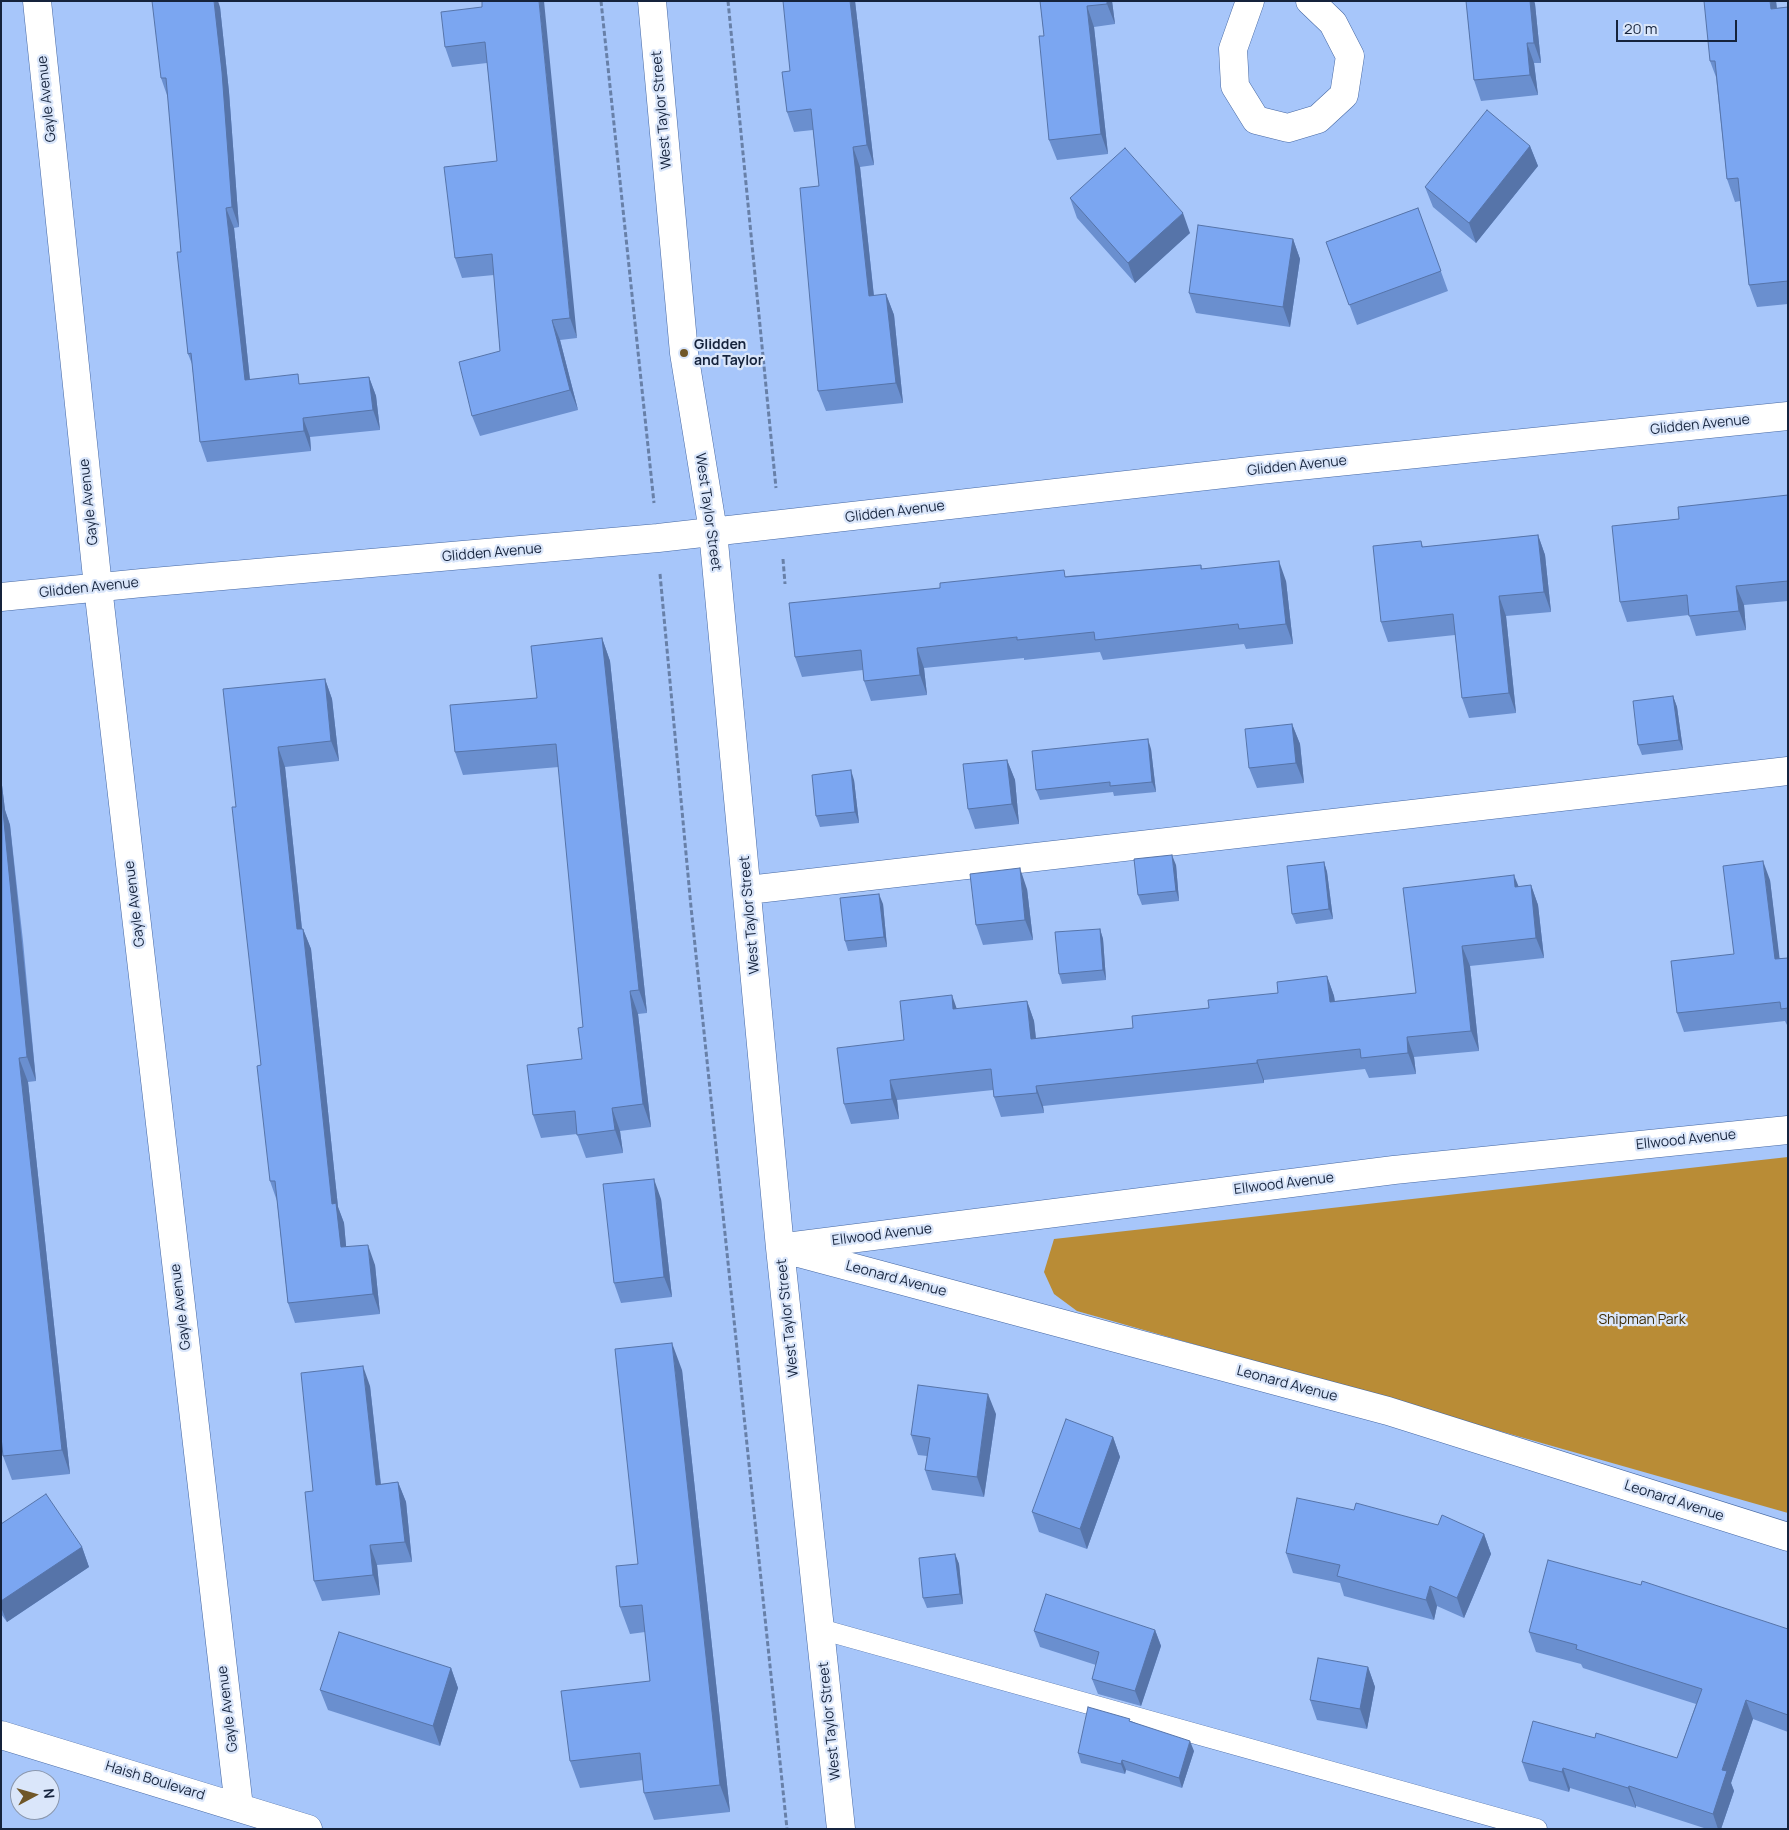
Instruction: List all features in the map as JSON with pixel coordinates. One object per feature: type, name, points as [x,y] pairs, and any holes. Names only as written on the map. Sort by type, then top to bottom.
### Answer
[{"type":"street","name":"Gayle Avenue","points":[[37,1],[98,587],[239,1806]]},
{"type":"street","name":"West Taylor Street","points":[[652,1],[684,353],[713,531],[780,1248],[842,1829]]},
{"type":"street","points":[[1250,1],[1233,49],[1235,86],[1256,120],[1288,128],[1318,119],[1344,95],[1350,56],[1332,23],[1310,1]]},
{"type":"street","name":"Glidden Avenue","points":[[1,597],[658,538],[1258,470],[1788,416]]},
{"type":"street","points":[[748,890],[1788,771]]},
{"type":"street","name":"Ellwood Avenue","points":[[780,1248],[1394,1170],[1788,1130]]},
{"type":"street","name":"Leonard Avenue","points":[[780,1248],[1388,1411],[1788,1537]]},
{"type":"street","name":"Haish Boulevard","points":[[1,1735],[239,1806],[308,1829]]},
{"type":"lane","points":[[820,1629],[1537,1829]]},
{"type":"path","points":[[601,1],[658,538],[690,898],[786,1829]]},
{"type":"path","points":[[728,1],[785,584]]},
{"type":"green space","name":"Shipman Park","points":[[1788,1157],[1788,1513],[1077,1311],[1054,1294],[1044,1272],[1054,1239]]},
{"type":"building","points":[[152,1],[214,1],[222,72],[232,207],[226,208],[245,380],[298,374],[299,384],[369,377],[373,410],[303,418],[304,431],[200,442],[191,353],[188,354],[177,252],[181,252],[166,78],[161,78]]},
{"type":"building","points":[[482,1],[539,1],[570,318],[552,320],[570,390],[472,416],[459,362],[500,351],[492,254],[455,258],[444,167],[497,161],[485,42],[445,47],[441,12],[482,7]]},
{"type":"building","points":[[783,1],[850,1],[867,145],[853,147],[869,296],[886,294],[896,383],[818,391],[800,188],[819,186],[811,109],[787,112],[782,72],[790,71]]},
{"type":"building","points":[[1040,1],[1107,1],[1107,4],[1087,6],[1101,134],[1049,140],[1039,36],[1044,36]]},
{"type":"building","points":[[1466,1],[1530,1],[1534,43],[1527,43],[1530,75],[1474,80]]},
{"type":"building","points":[[1704,1],[1770,1],[1771,9],[1788,7],[1788,281],[1749,285],[1738,178],[1727,179],[1715,61],[1710,61]]},
{"type":"building","points":[[1487,110],[1530,146],[1469,223],[1425,187]]},
{"type":"building","points":[[1125,148],[1183,213],[1128,263],[1070,198]]},
{"type":"building","points":[[1418,208],[1441,271],[1349,305],[1326,242]]},
{"type":"building","points":[[1198,225],[1293,239],[1283,307],[1189,293]]},
{"type":"building","points":[[1788,495],[1788,581],[1736,586],[1739,611],[1689,616],[1687,595],[1620,602],[1612,526],[1679,519],[1678,507]]},
{"type":"building","points":[[1538,535],[1544,592],[1499,596],[1509,693],[1462,698],[1453,614],[1381,622],[1373,546],[1421,541],[1422,547]]},
{"type":"building","points":[[1279,561],[1286,624],[1239,629],[1238,624],[1095,640],[1094,632],[1017,640],[1017,637],[917,648],[920,675],[864,681],[861,650],[795,657],[789,603],[940,588],[940,583],[1064,570],[1065,577],[1201,565],[1201,569]]},
{"type":"building","points":[[602,638],[639,990],[630,991],[643,1104],[612,1108],[615,1130],[577,1135],[575,1111],[533,1115],[527,1065],[582,1059],[578,1028],[583,1027],[556,744],[455,752],[450,705],[537,698],[531,646]]},
{"type":"building","points":[[325,679],[331,741],[278,747],[297,929],[303,929],[332,1204],[336,1203],[341,1247],[368,1245],[373,1294],[288,1303],[275,1181],[270,1181],[257,1066],[261,1065],[232,807],[236,807],[223,689]]},
{"type":"building","points":[[1673,696],[1679,740],[1638,745],[1633,701]]},
{"type":"building","points":[[1292,724],[1296,763],[1249,768],[1245,729]]},
{"type":"building","points":[[1148,739],[1152,782],[1110,786],[1110,782],[1036,790],[1032,751]]},
{"type":"building","points":[[1007,760],[1012,804],[968,809],[963,764]]},
{"type":"building","points":[[851,770],[855,812],[816,816],[812,775]]},
{"type":"building","points":[[2,801],[27,1057],[19,1058],[62,1450],[3,1456],[1,1437]]},
{"type":"building","points":[[1172,855],[1176,891],[1138,895],[1134,859]]},
{"type":"building","points":[[1763,861],[1775,959],[1788,958],[1788,1008],[1781,1009],[1780,1002],[1677,1013],[1671,961],[1734,954],[1723,866]]},
{"type":"building","points":[[1324,862],[1329,909],[1292,914],[1287,866]]},
{"type":"building","points":[[1020,868],[1025,920],[976,925],[970,874]]},
{"type":"building","points":[[1514,875],[1515,887],[1531,885],[1536,938],[1462,946],[1471,1031],[1407,1037],[1408,1053],[1361,1058],[1360,1049],[1257,1060],[1257,1063],[1036,1086],[1037,1093],[994,1097],[991,1069],[890,1080],[892,1099],[844,1104],[837,1048],[904,1040],[900,1001],[952,995],[953,1009],[1027,1001],[1031,1039],[1133,1028],[1132,1016],[1209,1008],[1208,1000],[1278,993],[1277,982],[1327,976],[1330,1002],[1416,993],[1403,888]]},
{"type":"building","points":[[879,894],[884,937],[845,941],[840,898]]},
{"type":"building","points":[[1100,929],[1103,970],[1059,974],[1055,932]]},
{"type":"building","points":[[654,1179],[664,1277],[614,1283],[603,1184]]},
{"type":"building","points":[[672,1343],[720,1785],[644,1793],[640,1753],[570,1761],[561,1691],[650,1681],[642,1605],[620,1607],[616,1566],[638,1564],[615,1349]]},
{"type":"building","points":[[363,1366],[376,1485],[398,1482],[405,1542],[370,1545],[373,1575],[314,1581],[305,1492],[313,1491],[301,1373]]},
{"type":"building","points":[[918,1385],[988,1394],[977,1477],[925,1470],[930,1438],[911,1435]]},
{"type":"building","points":[[1066,1419],[1113,1437],[1080,1529],[1032,1512]]},
{"type":"building","points":[[46,1494],[82,1547],[1,1601],[1,1524]]},
{"type":"building","points":[[1297,1498],[1354,1510],[1356,1503],[1438,1525],[1442,1515],[1484,1534],[1457,1598],[1430,1586],[1426,1600],[1337,1576],[1340,1565],[1286,1553]]},
{"type":"building","points":[[955,1554],[960,1594],[923,1598],[919,1558]]},
{"type":"building","points":[[1548,1560],[1641,1585],[1642,1581],[1788,1629],[1788,1715],[1746,1700],[1722,1770],[1727,1771],[1713,1814],[1629,1786],[1628,1788],[1563,1768],[1562,1772],[1522,1762],[1533,1721],[1595,1738],[1596,1733],[1677,1758],[1702,1689],[1576,1649],[1577,1645],[1529,1632]]},
{"type":"building","points":[[1046,1594],[1155,1630],[1135,1691],[1092,1679],[1099,1652],[1034,1631]]},
{"type":"building","points":[[339,1632],[451,1668],[433,1726],[320,1690]]},
{"type":"building","points":[[1318,1658],[1368,1667],[1360,1709],[1310,1700]]},
{"type":"building","points":[[1088,1707],[1130,1719],[1129,1721],[1190,1741],[1179,1778],[1122,1760],[1121,1764],[1078,1753]]},
{"type":"place","name":"Glidden and Taylor","points":[[684,353]]}]
